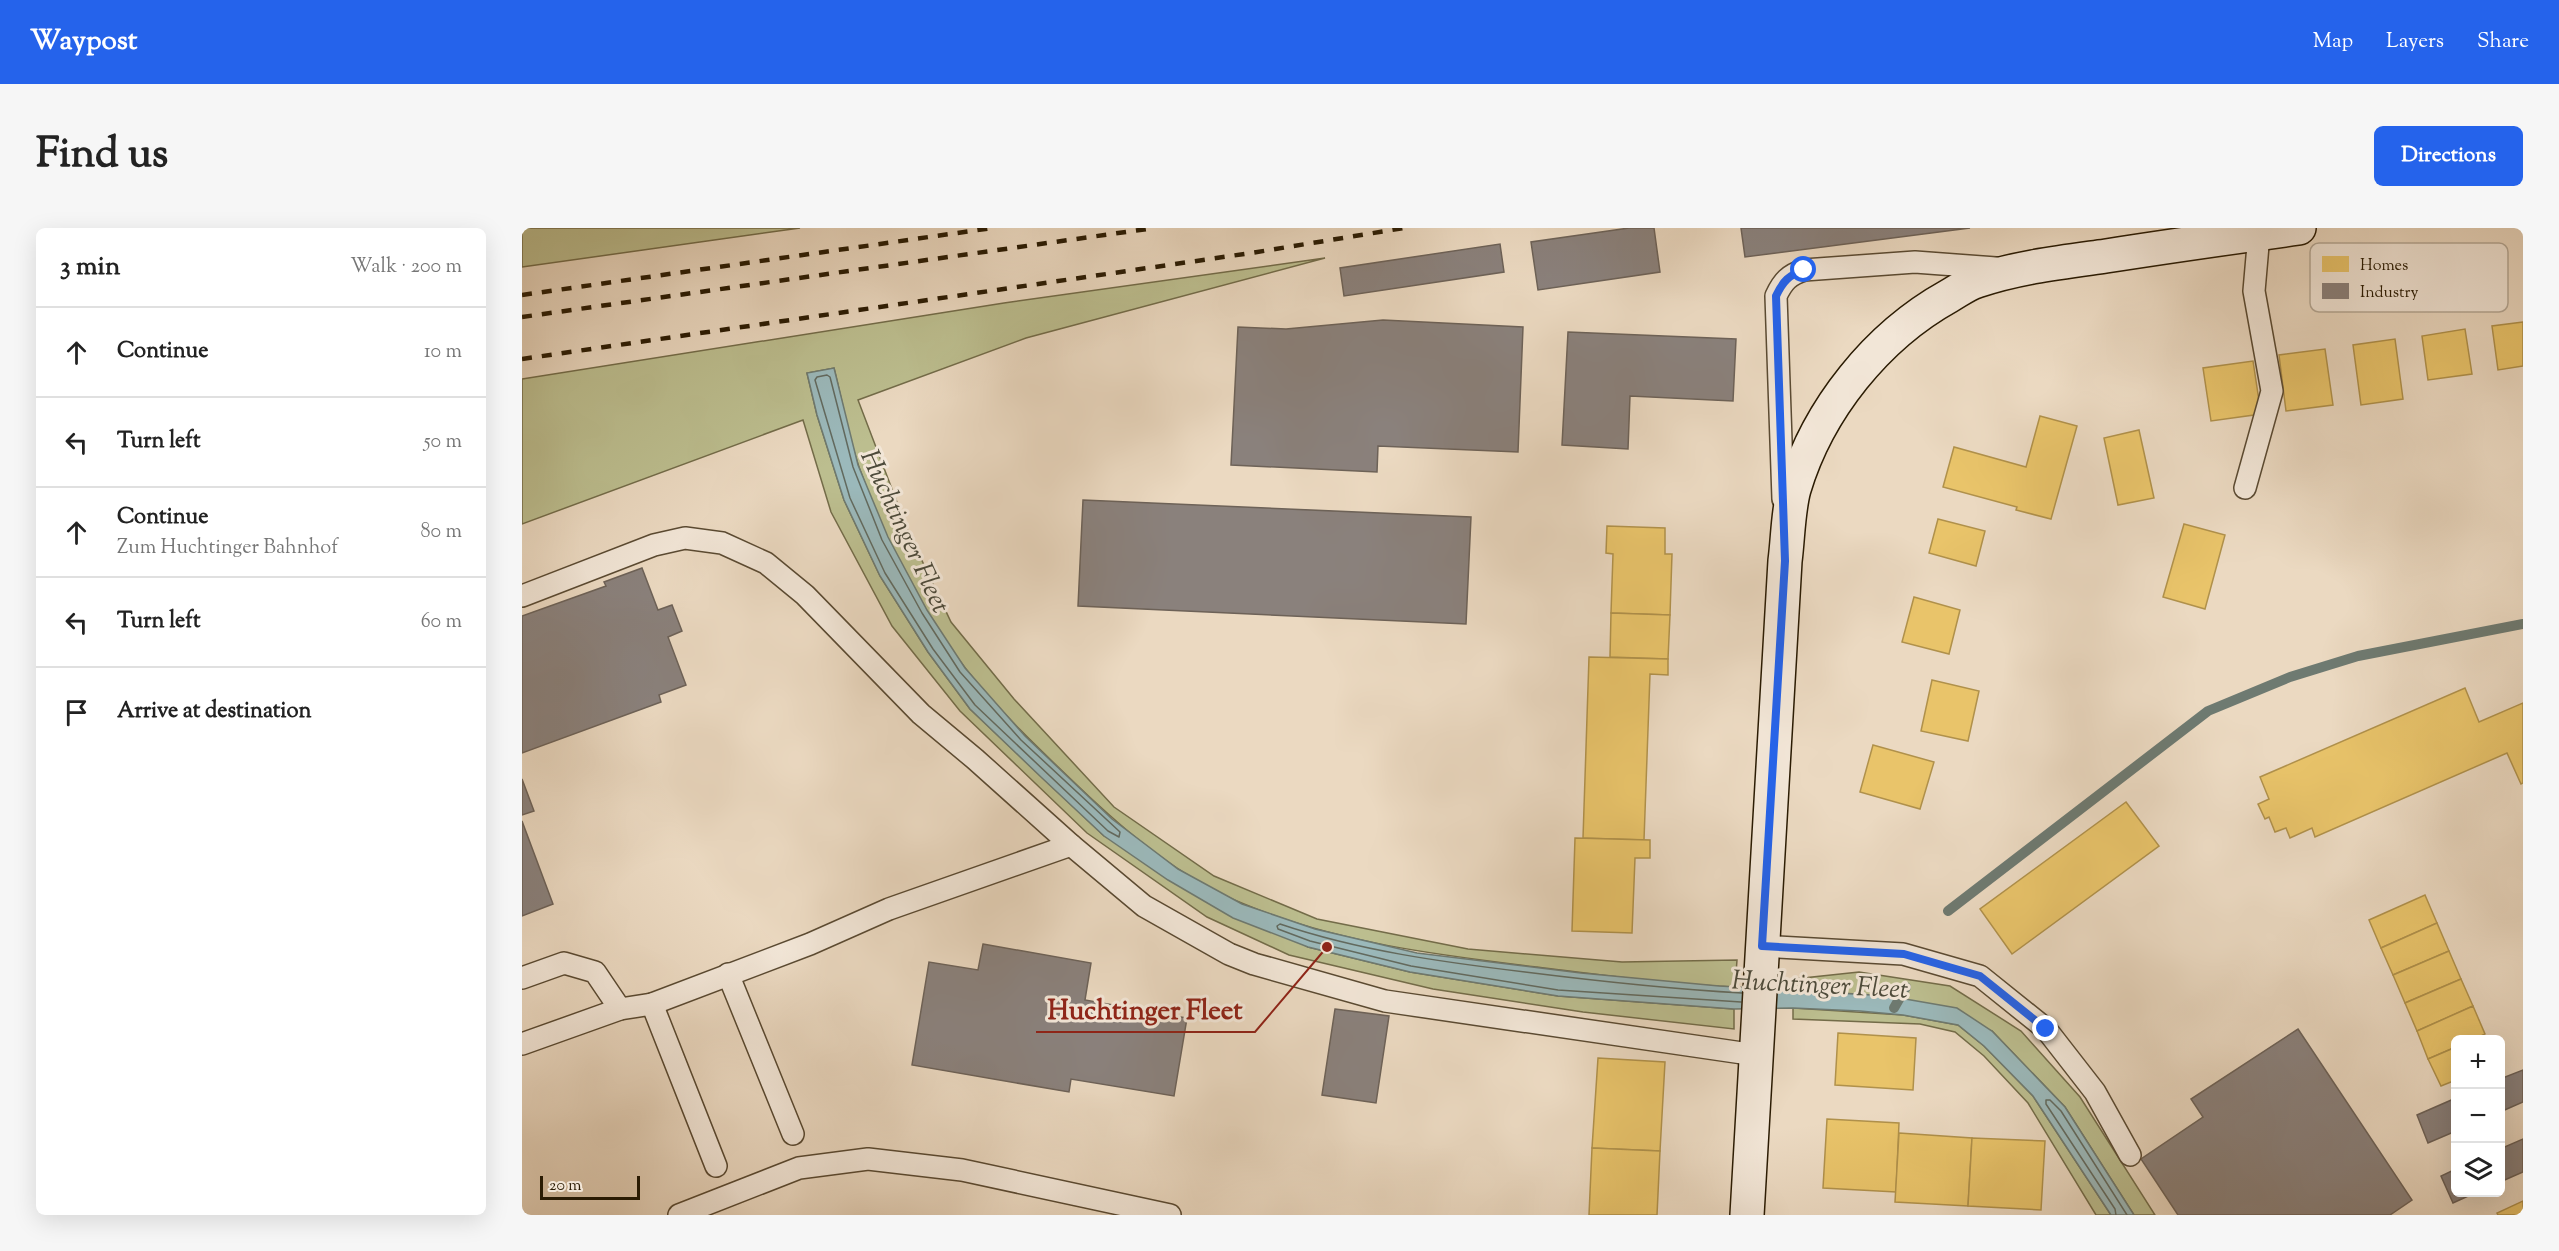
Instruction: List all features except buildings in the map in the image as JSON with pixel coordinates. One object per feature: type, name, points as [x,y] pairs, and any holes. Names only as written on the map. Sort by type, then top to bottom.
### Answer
[{"type":"street","points":[[1748,1215],[1785,561],[1794,491],[1809,450],[1830,412],[1851,380],[1876,351],[1923,310],[1975,281],[2018,270],[2299,228]]},
{"type":"lane","points":[[2246,488],[2272,391],[2254,291],[2259,234]]},
{"type":"lane","points":[[1785,561],[1776,296],[1782,284],[1792,274],[1804,270],[1915,262],[2018,270]]},
{"type":"lane","points":[[522,596],[654,545],[685,538],[722,543],[766,562],[806,595],[921,714],[1144,906],[1229,954],[1254,964],[1385,1001],[1756,1055]]},
{"type":"lane","points":[[522,1044],[621,1009],[652,1004],[810,944],[889,909],[1071,845]]},
{"type":"lane","points":[[1762,946],[1904,954],[1980,976],[2046,1029],[2095,1092],[2130,1155]]},
{"type":"lane","points":[[522,978],[564,963],[595,972],[621,1009]]},
{"type":"lane","points":[[728,974],[793,1134]]},
{"type":"lane","points":[[652,1004],[716,1166]]},
{"type":"lane","points":[[679,1215],[799,1168],[868,1159],[963,1170],[1170,1215]]},
{"type":"green space","points":[[522,228],[800,228],[522,267]]},
{"type":"green space","points":[[1325,258],[1026,338],[858,400],[908,531],[951,622],[1014,699],[1114,807],[1214,876],[1317,919],[1468,949],[1622,962],[1737,960],[1735,987],[1661,981],[1500,962],[1388,946],[1315,929],[1279,917],[1221,894],[1176,868],[1135,837],[1078,786],[1006,715],[966,669],[919,598],[880,520],[855,455],[834,368],[807,373],[817,415],[844,500],[880,576],[928,652],[970,709],[1104,836],[1308,947],[1410,972],[1558,996],[1734,1009],[1734,1029],[1583,1012],[1433,989],[1289,955],[1207,917],[1087,833],[960,711],[892,626],[831,512],[803,420],[522,524],[522,379],[1004,303]]},
{"type":"green space","points":[[1859,972],[1950,986],[2021,1031],[2080,1097],[2155,1215],[2134,1215],[2065,1107],[1992,1031],[1888,996],[1793,990],[1794,979]]},
{"type":"green space","points":[[1793,1008],[1903,1015],[1958,1025],[1984,1046],[2033,1096],[2111,1215],[2096,1215],[2028,1103],[1984,1056],[1955,1032],[1920,1024],[1793,1019]]},
{"type":"water","points":[[834,368],[858,465],[888,537],[927,610],[965,668],[1025,736],[1112,819],[1178,869],[1242,904],[1315,929],[1417,953],[1581,973],[1719,986],[1888,996],[1957,1008],[1992,1031],[2065,1107],[2134,1215],[2111,1215],[2033,1096],[1984,1046],[1958,1025],[1903,1015],[1860,1011],[1793,1008],[1734,1009],[1558,996],[1410,972],[1308,947],[1233,918],[1168,880],[1104,836],[1042,778],[970,709],[928,652],[880,576],[844,500],[817,415],[807,373]]},
{"type":"waterway","points":[[1948,911],[2208,711],[2290,677],[2358,656],[2523,624]]},
{"type":"waterway","points":[[1894,1008],[1906,987]]},
{"type":"railway","points":[[522,295],[992,228]]},
{"type":"railway","points":[[522,317],[1154,228]]},
{"type":"railway","points":[[522,359],[1251,253],[1404,228]]},
{"type":"place","name":"Huchtinger Fleet","points":[[1327,947]]},
{"type":"route","points":[[1804,270],[1792,274],[1782,284],[1776,296],[1785,561],[1762,946],[1904,954],[1980,976],[2046,1029]]}]
